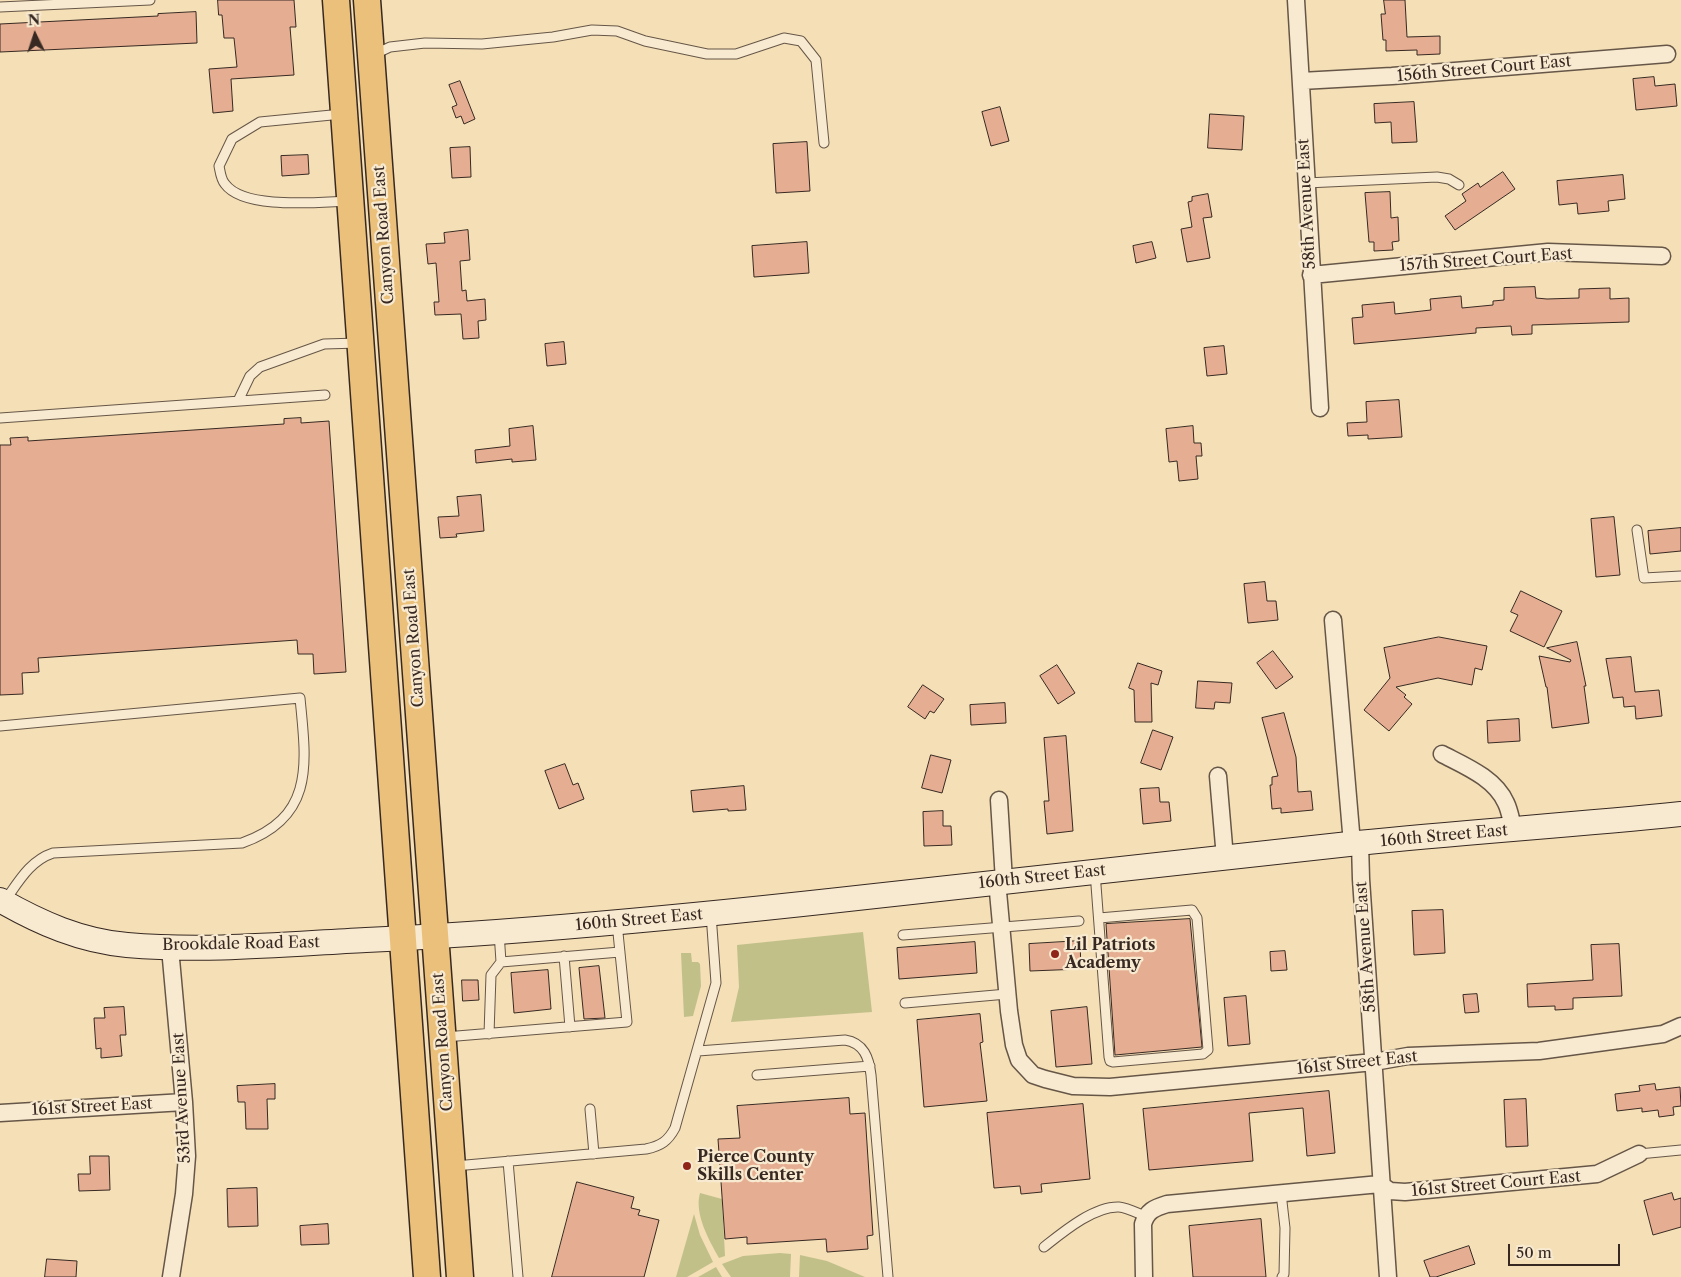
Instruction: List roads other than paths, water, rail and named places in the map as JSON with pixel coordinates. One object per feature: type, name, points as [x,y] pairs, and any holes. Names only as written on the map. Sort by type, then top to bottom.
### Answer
[{"type":"main road","name":"Canyon Road East","points":[[336,0],[427,1277]]},
{"type":"main road","name":"Canyon Road East","points":[[367,0],[460,1277]]},
{"type":"main road","name":"160th Street East","points":[[402,938],[435,937],[711,914],[1360,843],[1681,814]]},
{"type":"main road","name":"Brookdale Road East","points":[[2,901],[32,918],[77,935],[109,943],[170,948],[208,948],[402,938]]},
{"type":"street","name":"58th Avenue East","points":[[1296,0],[1320,408]]},
{"type":"street","name":"156th Street Court East","points":[[1301,81],[1392,76],[1667,54]]},
{"type":"street","name":"157th Street Court East","points":[[1311,275],[1548,252],[1662,256]]},
{"type":"street","name":"58th Avenue East","points":[[1333,620],[1351,832],[1353,837],[1360,843],[1380,1184],[1388,1277]]},
{"type":"street","points":[[1442,754],[1469,768],[1493,784],[1506,803],[1514,830]]},
{"type":"street","points":[[1218,776],[1225,858]]},
{"type":"street","points":[[999,800],[1002,928],[1008,994]]},
{"type":"street","name":"53rd Avenue East","points":[[170,948],[187,1156],[184,1194],[171,1277]]},
{"type":"street","name":"161st Street East","points":[[1008,994],[1014,1046],[1019,1060],[1033,1074],[1045,1080],[1073,1086],[1110,1087],[1374,1062],[1408,1056],[1539,1051],[1663,1034],[1681,1026]]},
{"type":"street","name":"161st Street East","points":[[0,1113],[184,1102]]},
{"type":"street","name":"161st Street Court East","points":[[1145,1216],[1151,1209],[1167,1204],[1281,1193],[1380,1184],[1390,1190],[1404,1192],[1597,1174],[1639,1154]]},
{"type":"street","points":[[1144,1277],[1143,1224],[1145,1216]]},
{"type":"lane","points":[[0,8],[150,0]]},
{"type":"lane","points":[[371,57],[390,47],[425,43],[482,44],[553,37],[592,30],[616,31],[646,41],[707,54],[736,54],[784,38],[801,41],[816,60],[824,143]]},
{"type":"lane","points":[[344,114],[260,122],[232,139],[219,166],[224,184],[240,196],[272,203],[350,201]]},
{"type":"lane","points":[[1306,183],[1437,177],[1449,179],[1459,185]]},
{"type":"lane","points":[[238,401],[250,376],[260,367],[324,344],[360,343]]},
{"type":"lane","points":[[0,418],[325,395]]},
{"type":"lane","points":[[1637,530],[1644,578],[1681,576]]},
{"type":"lane","points":[[0,726],[300,698],[305,752],[303,780],[292,806],[275,825],[254,839],[242,843],[44,856],[31,866],[2,901]]},
{"type":"lane","points":[[1096,872],[1099,918],[1110,1061],[1203,1054],[1206,1052],[1208,1050],[1208,1040],[1197,918],[1192,910],[1099,918]]},
{"type":"lane","points":[[452,1166],[646,1149],[656,1147],[670,1138],[675,1128],[698,1051],[716,983],[711,914]]},
{"type":"lane","points":[[902,936],[1079,921]]},
{"type":"lane","points":[[442,1038],[627,1022],[617,922]]},
{"type":"lane","points":[[489,1034],[491,975],[501,962],[499,932]]},
{"type":"lane","points":[[501,962],[620,952]]},
{"type":"lane","points":[[564,956],[570,1027]]},
{"type":"lane","points":[[904,1003],[1008,994]]},
{"type":"lane","points":[[698,1051],[845,1040],[858,1044],[863,1049],[870,1066],[888,1277]]},
{"type":"lane","points":[[757,1075],[870,1066]]},
{"type":"lane","points":[[590,1108],[594,1154]]},
{"type":"lane","points":[[1639,1154],[1681,1150]]},
{"type":"lane","points":[[508,1161],[518,1277]]},
{"type":"lane","points":[[1281,1193],[1285,1228],[1284,1274],[1282,1277]]},
{"type":"lane","points":[[1044,1247],[1070,1226],[1099,1211],[1118,1207],[1145,1216]]},
{"type":"place","name":"Lil Patriots Academy","points":[[1055,954]]},
{"type":"place","name":"Pierce County Skills Center","points":[[687,1166]]}]
